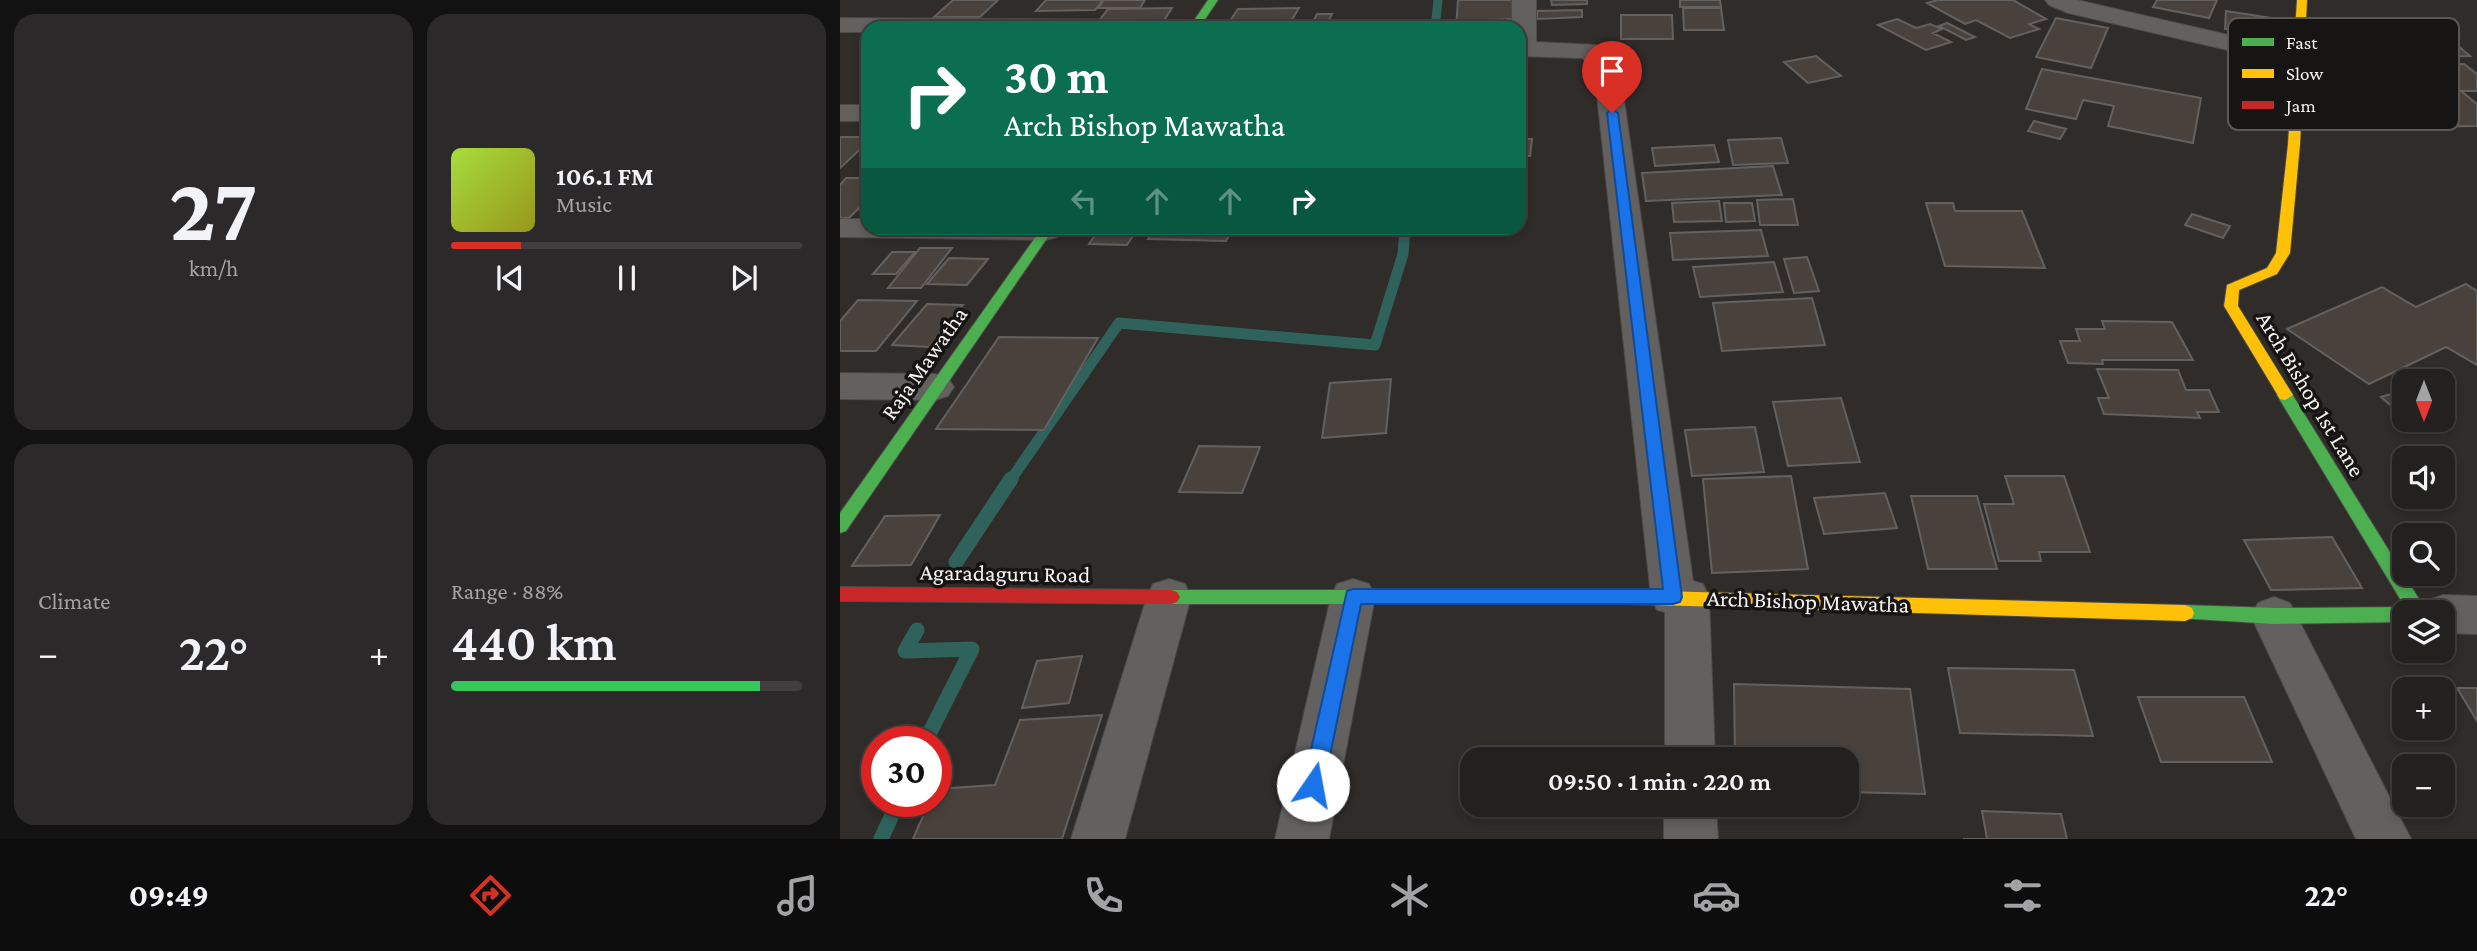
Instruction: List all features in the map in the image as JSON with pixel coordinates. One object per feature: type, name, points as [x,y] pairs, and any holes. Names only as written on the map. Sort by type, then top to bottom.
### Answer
[{"type":"street","points":[[1199,21],[1213,0]]},
{"type":"street","points":[[1524,0],[1524,21]]},
{"type":"street","points":[[2057,0],[2076,8],[2228,42]]},
{"type":"street","name":"Arch Bishop 1st Lane","points":[[2300,18],[2302,0]]},
{"type":"street","points":[[840,25],[861,25]]},
{"type":"street","points":[[1526,50],[1588,50],[1600,58],[1609,86],[1680,597],[1689,747]]},
{"type":"street","points":[[840,113],[861,113]]},
{"type":"street","name":"Arch Bishop 1st Lane","points":[[2294,130],[2283,253],[2272,271],[2232,288],[2231,306],[2411,600]]},
{"type":"street","points":[[840,228],[861,228]]},
{"type":"street","name":"Raja Mawatha","points":[[840,526],[1043,235]]},
{"type":"street","points":[[840,386],[935,387]]},
{"type":"street","name":"Agaradaguru Road","points":[[840,594],[1169,597]]},
{"type":"street","points":[[1098,839],[1169,597]]},
{"type":"street","name":"Arch Bishop Mawatha","points":[[1169,597],[1680,597],[2274,616],[2392,614]]},
{"type":"street","points":[[1302,839],[1353,597]]},
{"type":"street","points":[[2455,614],[2477,615]]},
{"type":"street","points":[[2274,616],[2384,839]]},
{"type":"street","points":[[1690,817],[1691,839]]},
{"type":"building","points":[[953,0],[998,0],[980,17],[934,17]]},
{"type":"building","points":[[1046,0],[1103,0],[1095,10],[1036,11]]},
{"type":"building","points":[[1104,0],[1145,0],[1140,8],[1098,8]]},
{"type":"building","points":[[1458,0],[1515,0],[1514,19],[1456,21]]},
{"type":"building","points":[[1551,0],[1587,0],[1587,4],[1552,5]]},
{"type":"building","points":[[1680,0],[1720,0],[1721,7],[1680,7]]},
{"type":"building","points":[[1938,0],[2013,0],[2046,19],[2029,24],[2039,29],[2010,38],[1976,20],[1965,24],[1927,3]]},
{"type":"building","points":[[2157,0],[2217,0],[2209,18],[2153,7]]},
{"type":"building","points":[[1172,8],[1164,21],[1099,21],[1108,9]]},
{"type":"building","points":[[1299,8],[1291,21],[1230,21],[1238,9]]},
{"type":"building","points":[[1683,8],[1721,8],[1724,30],[1684,30]]},
{"type":"building","points":[[1582,10],[1582,17],[1537,19],[1537,11]]},
{"type":"building","points":[[2226,11],[2272,18],[2228,18],[2228,29],[2225,29]]},
{"type":"building","points":[[1317,14],[1332,14],[1328,21],[1314,21]]},
{"type":"building","points":[[1621,15],[1672,15],[1673,39],[1621,39]]},
{"type":"building","points":[[2056,18],[2108,28],[2091,68],[2036,57]]},
{"type":"building","points":[[1897,19],[1916,28],[1930,24],[1942,29],[1933,33],[1951,42],[1926,50],[1878,25]]},
{"type":"building","points":[[1947,23],[1975,37],[1966,40],[1939,26]]},
{"type":"building","points":[[2459,47],[2470,56],[2459,56]]},
{"type":"building","points":[[1816,56],[1841,76],[1808,83],[1784,62]]},
{"type":"building","points":[[2459,64],[2464,64],[2477,74],[2477,91],[2461,91],[2477,104],[2477,126],[2459,126]]},
{"type":"building","points":[[2042,69],[2201,98],[2193,143],[2108,126],[2114,106],[2083,100],[2076,119],[2026,109]]},
{"type":"building","points":[[2034,121],[2066,129],[2060,139],[2028,131]]},
{"type":"building","points":[[840,137],[861,137],[861,148],[840,168]]},
{"type":"building","points":[[1781,138],[1788,163],[1733,165],[1728,140]]},
{"type":"building","points":[[1526,139],[1532,139],[1530,156],[1526,156]]},
{"type":"building","points":[[1714,145],[1719,162],[1655,166],[1652,148]]},
{"type":"building","points":[[1773,166],[1782,195],[1646,201],[1642,173]]},
{"type":"building","points":[[846,178],[861,178],[861,206],[849,218],[840,218],[840,185]]},
{"type":"building","points":[[1793,199],[1798,225],[1760,225],[1757,200]]},
{"type":"building","points":[[1719,201],[1722,221],[1674,222],[1672,203]]},
{"type":"building","points":[[1724,203],[1752,203],[1755,221],[1726,222]]},
{"type":"building","points":[[1926,203],[1953,203],[1955,211],[2022,211],[2045,268],[1945,266]]},
{"type":"building","points":[[2192,214],[2230,226],[2223,238],[2185,225]]},
{"type":"building","points":[[1761,230],[1768,256],[1673,260],[1670,233]]},
{"type":"building","points":[[1095,235],[1133,235],[1127,245],[1089,244]]},
{"type":"building","points":[[1151,235],[1229,235],[1226,241],[1148,239]]},
{"type":"building","points":[[920,248],[952,248],[921,288],[888,288]]},
{"type":"building","points":[[892,252],[915,252],[896,274],[873,274]]},
{"type":"building","points":[[1807,257],[1819,291],[1794,293],[1784,259]]},
{"type":"building","points":[[949,258],[988,259],[967,285],[927,284]]},
{"type":"building","points":[[1774,262],[1783,292],[1700,297],[1693,267]]},
{"type":"building","points":[[2466,284],[2477,291],[2477,365],[2446,347],[2400,369],[2392,369],[2392,373],[2369,384],[2287,329],[2382,287],[2416,307]]},
{"type":"building","points":[[1812,298],[1825,345],[1722,351],[1713,303]]},
{"type":"building","points":[[858,300],[917,301],[876,351],[840,351],[840,321]]},
{"type":"building","points":[[927,304],[963,305],[929,347],[892,345]]},
{"type":"building","points":[[2102,321],[2172,322],[2193,360],[2102,360],[2103,364],[2068,363],[2060,341],[2080,341],[2076,329],[2105,329]]},
{"type":"building","points":[[999,337],[1098,338],[1044,430],[936,429]]},
{"type":"building","points":[[2097,369],[2178,370],[2186,390],[2209,390],[2219,412],[2197,412],[2200,418],[2104,414],[2098,398],[2109,398]]},
{"type":"building","points":[[1391,379],[1386,433],[1322,438],[1330,383]]},
{"type":"building","points":[[2392,394],[2392,407],[2381,397]]},
{"type":"building","points":[[1841,398],[1860,462],[1788,466],[1773,402]]},
{"type":"building","points":[[1755,427],[1764,472],[1692,476],[1685,430]]},
{"type":"building","points":[[1199,446],[1260,447],[1242,493],[1179,492]]},
{"type":"building","points":[[1791,476],[1808,569],[1712,573],[1703,479]]},
{"type":"building","points":[[2005,476],[2064,476],[2090,552],[2039,552],[2041,561],[1999,561],[1984,504],[2014,504]]},
{"type":"building","points":[[1885,493],[1897,528],[1824,534],[1814,498]]},
{"type":"building","points":[[1911,496],[1977,496],[1997,569],[1928,569]]},
{"type":"building","points":[[940,515],[911,565],[852,566],[885,516]]},
{"type":"building","points":[[2332,537],[2362,588],[2271,590],[2244,540]]},
{"type":"building","points":[[1082,656],[1069,703],[1022,708],[1037,661]]},
{"type":"building","points":[[1948,668],[2074,670],[2093,736],[1960,733]]},
{"type":"building","points":[[1734,684],[1910,689],[1925,794],[1859,792],[1859,747],[1735,747]]},
{"type":"building","points":[[2457,688],[2477,688],[2477,721]]},
{"type":"building","points":[[2138,697],[2244,697],[2272,762],[2161,762]]},
{"type":"building","points":[[1102,715],[1062,839],[913,839],[923,817],[952,817],[952,788],[995,785],[1020,720]]},
{"type":"building","points":[[1982,811],[2061,814],[2067,839],[1987,839]]},
{"type":"waterway","points":[[1436,21],[1438,0]]},
{"type":"waterway","points":[[1010,481],[1119,323],[1375,345],[1403,254],[1404,235]]},
{"type":"waterway","points":[[956,562],[1011,479]]},
{"type":"waterway","points":[[917,630],[905,651],[972,649],[933,726]]},
{"type":"waterway","points":[[881,839],[891,817]]},
{"type":"traffic: fast","points":[[1199,21],[1213,0]]},
{"type":"traffic: fast","points":[[840,526],[1043,235]]},
{"type":"traffic: fast","points":[[2285,395],[2411,600]]},
{"type":"traffic: fast","points":[[1171,597],[1622,597]]},
{"type":"traffic: fast","points":[[2185,613],[2274,616],[2392,614]]},
{"type":"traffic: slow","points":[[2301,18],[2302,0]]},
{"type":"traffic: slow","points":[[2285,395],[2231,306],[2232,288],[2272,271],[2283,253],[2295,130]]},
{"type":"traffic: slow","points":[[1622,597],[2185,613]]},
{"type":"traffic: jam","points":[[840,594],[1171,597]]},
{"type":"route","points":[[1313,785],[1353,597],[1673,597],[1612,113]]}]
